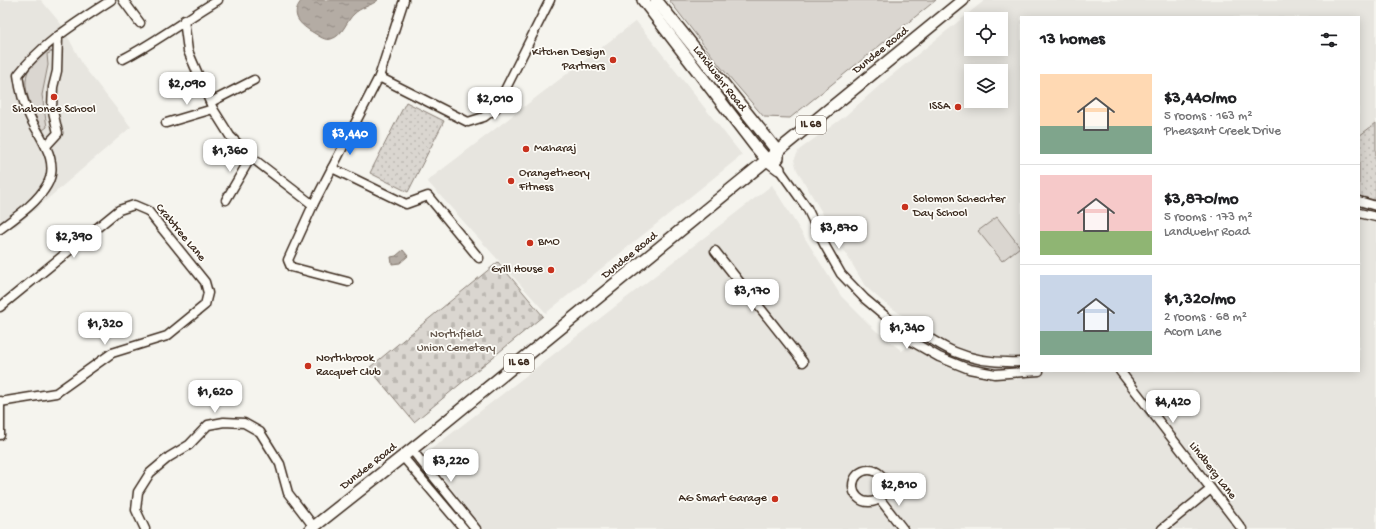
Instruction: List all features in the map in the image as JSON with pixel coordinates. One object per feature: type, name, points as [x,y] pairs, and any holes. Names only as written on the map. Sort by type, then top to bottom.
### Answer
[{"type":"main road","name":"Landwehr Road","points":[[642,0],[767,160],[779,169]]},
{"type":"main road","name":"Landwehr Road","points":[[656,0],[778,152]]},
{"type":"main road","name":"Dundee Road","points":[[313,528],[412,450],[963,0]]},
{"type":"main road","points":[[778,152],[779,169]]},
{"type":"street","points":[[0,229],[30,205],[48,185],[51,164],[50,155],[21,96],[18,75],[30,59],[58,36],[110,0]]},
{"type":"street","points":[[123,0],[140,23]]},
{"type":"street","points":[[123,59],[148,46],[184,20],[218,0]]},
{"type":"street","points":[[348,282],[291,267],[288,260],[332,168],[379,77],[404,0]]},
{"type":"street","points":[[379,77],[468,122],[484,117],[496,108],[550,0]]},
{"type":"street","points":[[184,20],[188,51],[212,106],[230,136],[251,157],[314,205]]},
{"type":"street","points":[[46,146],[58,133],[52,107],[53,87],[57,71],[58,36]]},
{"type":"street","points":[[166,123],[212,106],[254,80]]},
{"type":"street","points":[[226,200],[251,157]]},
{"type":"street","points":[[332,168],[406,204],[428,196],[479,258]]},
{"type":"street","name":"Landwehr Road","points":[[779,169],[807,208],[824,244],[841,274],[865,299],[902,330],[911,341],[939,357],[969,369],[995,374],[1024,372]]},
{"type":"street","points":[[1360,201],[1376,206]]},
{"type":"street","name":"Crabtree Lane","points":[[0,307],[119,210],[134,205],[148,211],[205,282],[208,293],[205,305],[167,336],[112,353],[56,393],[0,401]]},
{"type":"street","points":[[1360,213],[1376,217]]},
{"type":"street","points":[[715,251],[804,362]]},
{"type":"street","name":"Landwehr Road","points":[[902,330],[916,331],[954,352],[966,356],[990,361],[1020,362]]},
{"type":"street","name":"Lindberg Lane","points":[[1121,372],[1242,529]]},
{"type":"street","points":[[0,401],[0,435]]},
{"type":"street","points":[[146,529],[136,510],[138,492],[150,473],[169,457],[188,445],[208,425],[224,422],[244,423],[260,432],[280,464],[288,493],[313,528]]},
{"type":"street","points":[[412,450],[476,529]]},
{"type":"street","points":[[403,457],[464,529]]},
{"type":"street","points":[[1162,529],[1211,490]]},
{"type":"street","points":[[879,498],[903,529]]},
{"type":"shaded area","name":"Shabonee School","points":[[0,0],[41,0],[61,24],[84,67],[131,127],[15,227],[10,221],[0,229]]},
{"type":"shaded area","points":[[985,0],[1376,0],[1376,529],[483,529],[425,454],[772,185],[841,296],[875,330],[902,351],[926,332],[882,301],[865,286],[797,170],[794,160],[799,150],[844,117],[887,79],[964,17],[964,56],[1008,56],[1008,12],[970,12]]},
{"type":"shaded area","points":[[636,21],[742,155],[546,313],[427,181]]},
{"type":"green space","points":[[669,0],[936,0],[790,118],[764,117],[720,66]]},
{"type":"green space","points":[[49,50],[52,52],[47,54],[48,65],[42,95],[47,127],[43,130],[28,98],[26,77],[30,67],[37,58]]},
{"type":"green space","points":[[406,102],[444,121],[408,192],[370,173]]},
{"type":"green space","points":[[1376,123],[1376,200],[1360,197],[1360,135]]},
{"type":"green space","points":[[997,217],[1020,247],[1002,261],[978,231]]},
{"type":"green space","name":"Northfield Union Cemetery","points":[[498,262],[543,316],[414,422],[369,368]]},
{"type":"water","points":[[302,0],[378,0],[363,8],[351,17],[339,35],[327,39],[322,38],[304,27],[298,19],[296,10]]},
{"type":"water","points":[[403,250],[408,256],[400,263],[392,264],[391,257],[396,256]]},
{"type":"place","name":"Kitchen Design Partners","points":[[613,60]]},
{"type":"place","name":"Shabonee School","points":[[54,97]]},
{"type":"place","name":"ISSA","points":[[958,107]]},
{"type":"place","name":"Maharaj","points":[[526,149]]},
{"type":"place","name":"Orangetheory Fitness","points":[[511,181]]},
{"type":"place","name":"Solomon Schechter Day School","points":[[905,207]]},
{"type":"place","name":"BMO","points":[[530,243]]},
{"type":"place","name":"Grill House","points":[[551,270]]},
{"type":"place","name":"Northbrook Racquet Club","points":[[308,366]]},
{"type":"place","name":"AG Smart Garage","points":[[775,499]]}]
